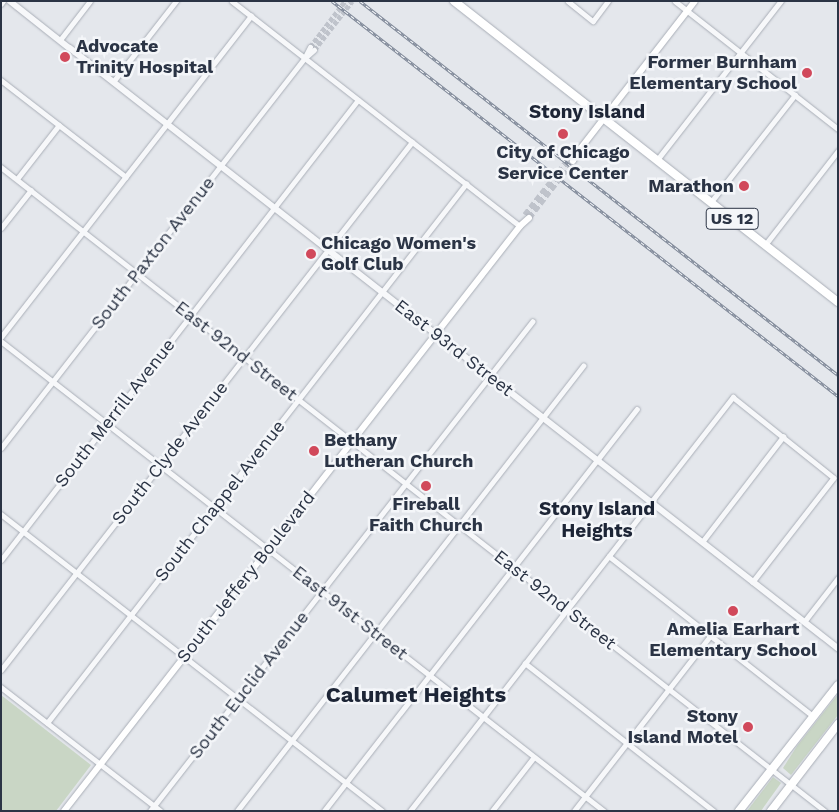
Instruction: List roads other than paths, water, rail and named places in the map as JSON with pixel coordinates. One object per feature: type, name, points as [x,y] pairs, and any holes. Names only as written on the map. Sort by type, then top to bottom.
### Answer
[{"type":"main road","name":"US 12","points":[[454,1],[838,302]]},
{"type":"main road","points":[[572,159],[695,1]]},
{"type":"main road","name":"South Jeffery Boulevard","points":[[64,811],[527,217]]},
{"type":"main road","points":[[739,811],[838,685]]},
{"type":"main road","points":[[771,811],[838,724]]},
{"type":"street","name":"East 93rd Street","points":[[10,1],[838,648]]},
{"type":"street","points":[[60,40],[90,1]]},
{"type":"street","points":[[114,82],[176,1]]},
{"type":"street","points":[[232,1],[520,226]]},
{"type":"street","points":[[568,1],[593,21],[608,1]]},
{"type":"street","points":[[675,1],[838,129]]},
{"type":"street","points":[[657,160],[781,1]]},
{"type":"street","points":[[1,337],[251,16]]},
{"type":"street","name":"South Paxton Avenue","points":[[1,448],[312,49]]},
{"type":"street","points":[[1,80],[126,177]]},
{"type":"street","points":[[710,202],[794,95]]},
{"type":"street","name":"South Merrill Avenue","points":[[1,560],[358,100]]},
{"type":"street","points":[[17,180],[59,125]]},
{"type":"street","name":"South Clyde Avenue","points":[[1,670],[412,142]]},
{"type":"street","points":[[765,245],[838,151]]},
{"type":"street","name":"East 92nd Street","points":[[1,167],[825,811]]},
{"type":"street","name":"South Chappel Avenue","points":[[47,722],[466,184]]},
{"type":"street","points":[[1,228],[30,190]]},
{"type":"street","name":"South Euclid Avenue","points":[[150,811],[532,322]]},
{"type":"street","name":"East 91st Street","points":[[1,341],[604,811]]},
{"type":"street","points":[[237,811],[583,366]]},
{"type":"street","points":[[410,811],[733,397],[834,478],[753,582]]},
{"type":"street","points":[[324,811],[637,409]]},
{"type":"street","points":[[702,542],[783,437]]},
{"type":"street","points":[[1,514],[382,811]]},
{"type":"street","points":[[609,556],[814,716]]},
{"type":"street","points":[[804,622],[838,578]]},
{"type":"street","points":[[574,811],[710,636]]},
{"type":"street","points":[[526,663],[714,811]]},
{"type":"street","points":[[1,687],[161,811]]},
{"type":"street","points":[[492,811],[534,757]]},
{"type":"tunnel","points":[[310,47],[345,1]]},
{"type":"tunnel","points":[[314,50],[352,1]]},
{"type":"tunnel","points":[[525,215],[570,158]]},
{"type":"tunnel","points":[[529,218],[573,161]]},
{"type":"railway","points":[[332,1],[838,396]]},
{"type":"railway","points":[[360,1],[838,375]]},
{"type":"place","name":"Advocate Trinity Hospital","points":[[65,57]]},
{"type":"place","name":"Former Burnham Elementary School","points":[[807,73]]},
{"type":"place","name":"City of Chicago Service Center","points":[[563,134]]},
{"type":"place","name":"Marathon","points":[[744,186]]},
{"type":"place","name":"Chicago Women's Golf Club","points":[[311,254]]},
{"type":"place","name":"Bethany Lutheran Church","points":[[314,451]]},
{"type":"place","name":"Fireball Faith Church","points":[[426,486]]},
{"type":"place","name":"Amelia Earhart Elementary School","points":[[733,611]]},
{"type":"place","name":"Stony Island Motel","points":[[748,727]]},
{"type":"district","name":"Stony Island","points":[[587,112]]},
{"type":"district","name":"Stony Island Heights","points":[[597,520]]},
{"type":"district","name":"Calumet Heights","points":[[416,695]]}]
